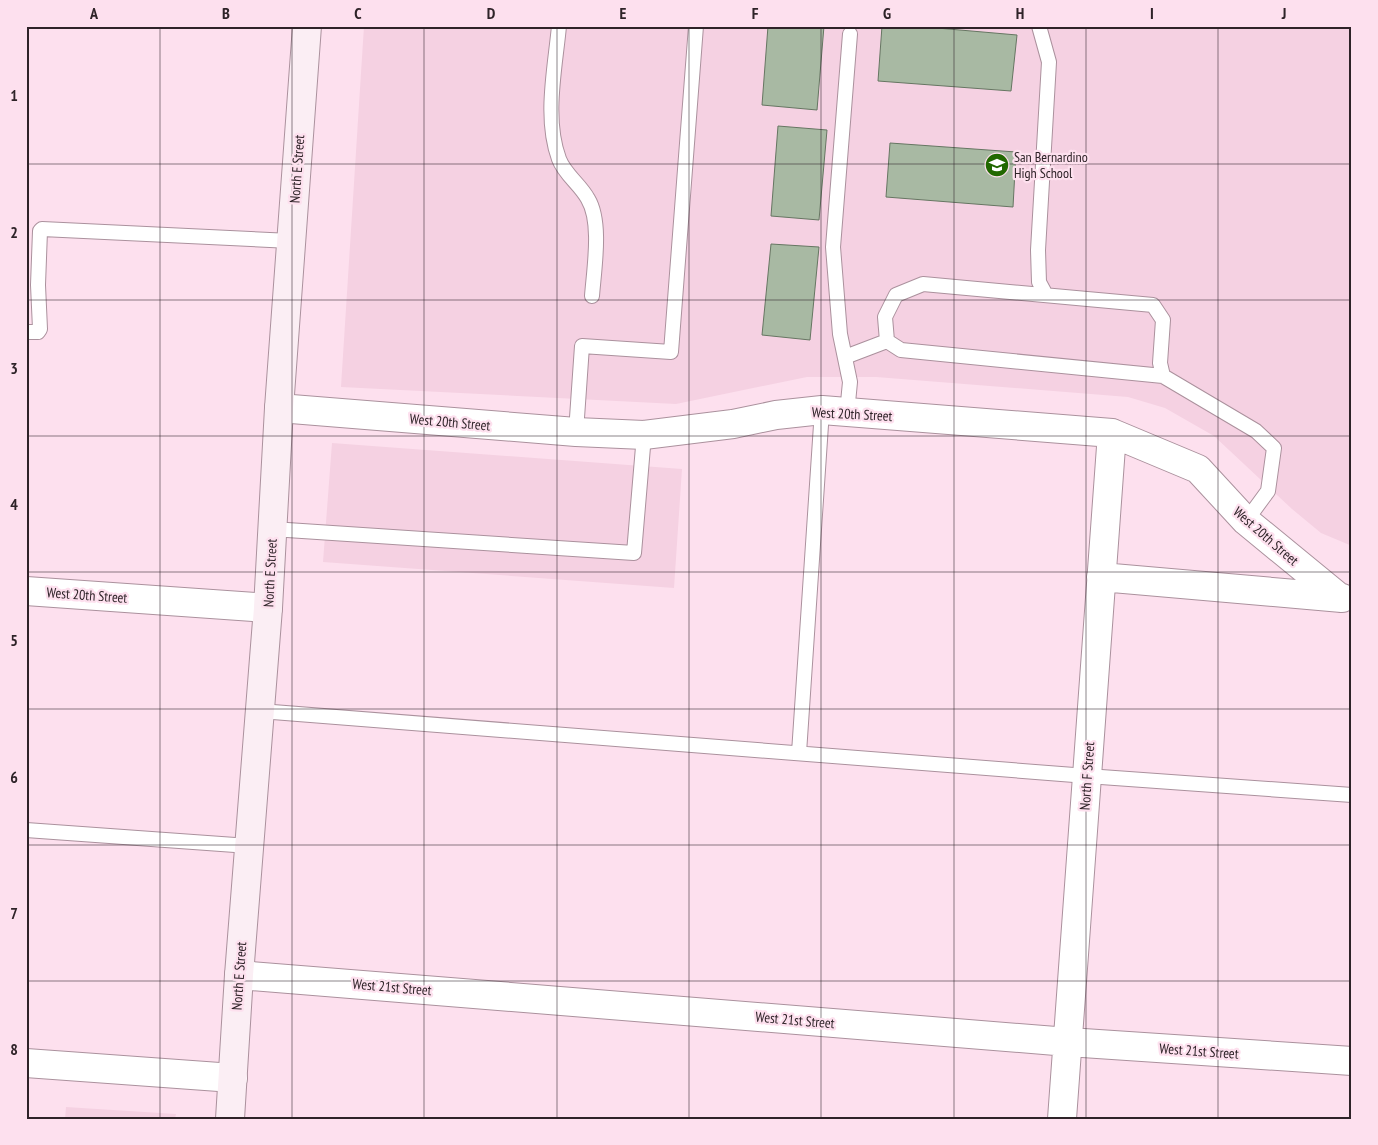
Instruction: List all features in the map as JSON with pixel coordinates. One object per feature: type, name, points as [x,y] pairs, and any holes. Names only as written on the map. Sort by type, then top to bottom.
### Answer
[{"type":"main road","name":"North E Street","points":[[230,1119],[239,975],[268,608],[279,408],[308,26]]},
{"type":"street","name":"West 20th Street","points":[[279,408],[576,432],[644,435],[733,424],[776,415],[835,411],[1112,433],[1198,469],[1246,521],[1346,598]]},
{"type":"street","name":"North F Street","points":[[1062,1119],[1112,433]]},
{"type":"street","name":"West 20th Street","points":[[1102,577],[1346,598]]},
{"type":"street","name":"West 20th Street","points":[[26,591],[268,608]]},
{"type":"street","name":"West 21st Street","points":[[239,975],[1068,1042],[1352,1061]]},
{"type":"street","points":[[26,1063],[233,1078]]},
{"type":"lane","points":[[559,26],[552,100],[552,130],[559,160],[594,208],[596,223],[592,296]]},
{"type":"lane","points":[[576,432],[582,346],[671,352],[696,26]]},
{"type":"lane","points":[[1039,26],[1049,62],[1038,250],[1039,282],[1046,295]]},
{"type":"lane","points":[[798,753],[835,411],[850,382],[840,334],[833,247],[850,34]]},
{"type":"lane","points":[[26,332],[34,333],[40,329],[32,284],[33,254],[42,229],[292,241]]},
{"type":"lane","points":[[887,341],[885,317],[896,295],[923,284],[1153,305],[1163,320],[1160,363],[1163,376]]},
{"type":"lane","points":[[845,357],[887,341]]},
{"type":"lane","points":[[887,341],[901,350],[1163,376],[1256,431],[1274,448],[1268,491],[1246,521]]},
{"type":"lane","points":[[272,529],[634,552],[644,435]]},
{"type":"lane","points":[[260,711],[1352,795]]},
{"type":"lane","points":[[26,830],[249,846]]},
{"type":"shaded area","name":"San Bernardino High School","points":[[364,26],[1352,26],[1352,546],[1321,533],[1292,509],[1214,436],[1165,408],[1128,397],[876,377],[807,377],[676,404],[341,387]]},
{"type":"shaded area","points":[[332,443],[682,469],[674,588],[323,562]]},
{"type":"shaded area","points":[[66,1107],[176,1114],[175,1119],[65,1119]]},
{"type":"building","points":[[768,26],[824,26],[817,110],[762,105]]},
{"type":"building","points":[[882,26],[914,26],[1017,35],[1011,91],[878,81]]},
{"type":"building","points":[[778,126],[827,130],[819,220],[771,216]]},
{"type":"building","points":[[890,143],[1016,152],[1013,207],[886,197]]},
{"type":"building","points":[[771,244],[819,247],[810,340],[762,335]]},
{"type":"place","name":"San Bernardino High School","points":[[997,165]]}]
